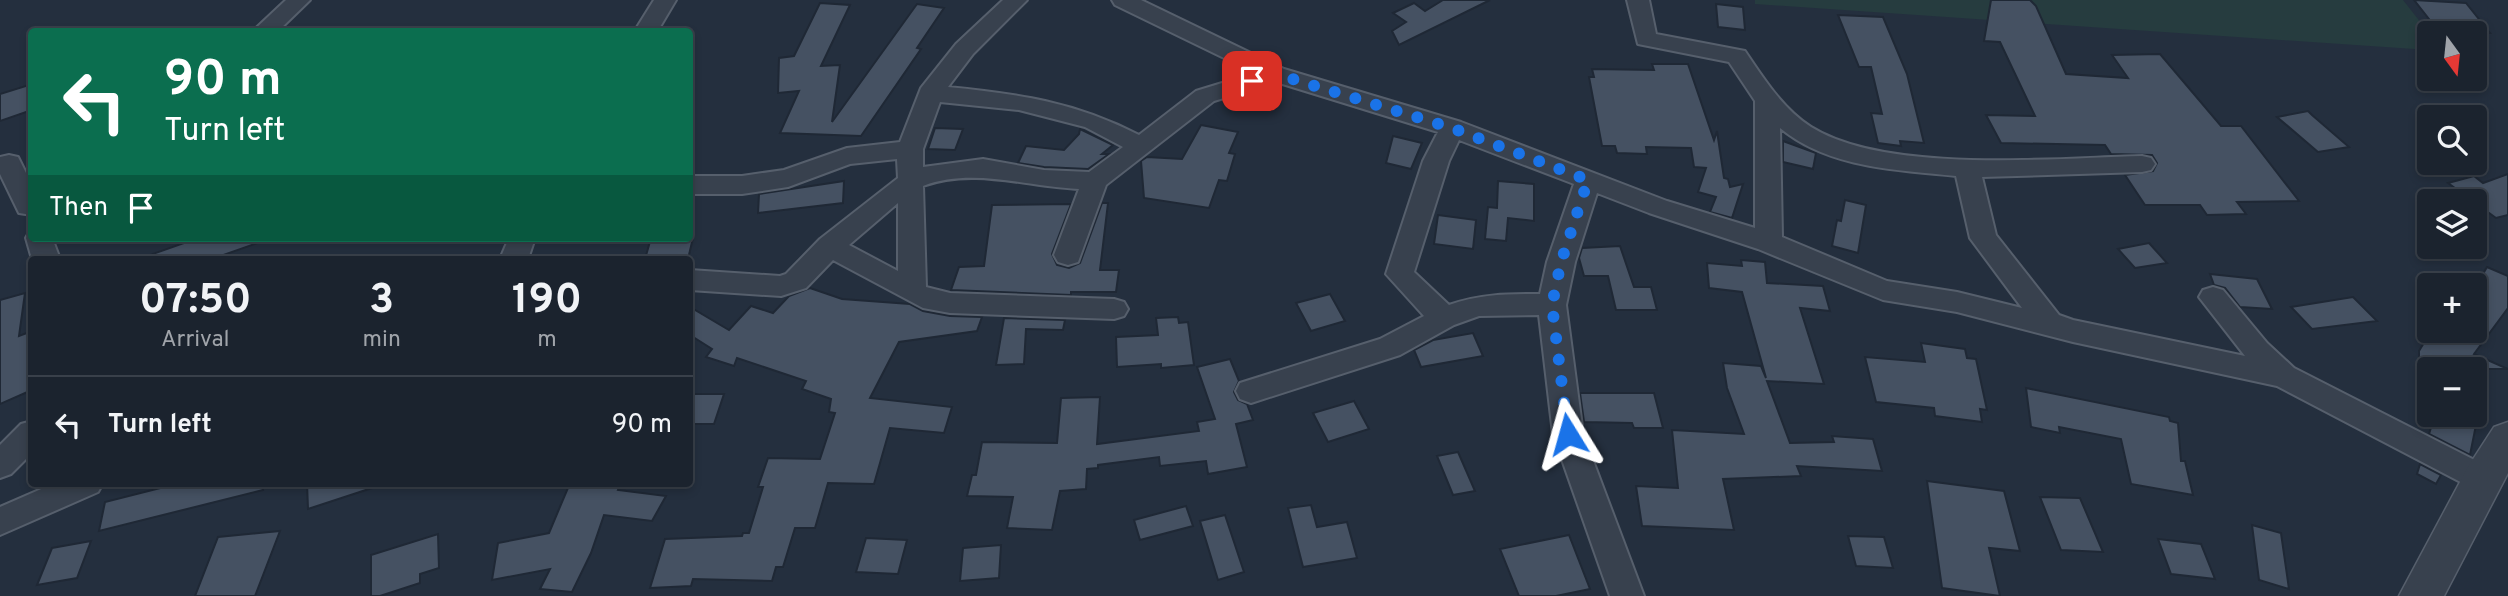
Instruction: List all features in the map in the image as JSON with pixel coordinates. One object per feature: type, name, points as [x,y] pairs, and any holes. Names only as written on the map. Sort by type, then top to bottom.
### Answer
[{"type":"street","points":[[268,28],[299,0]]},
{"type":"street","points":[[648,28],[666,0]]},
{"type":"street","points":[[912,292],[910,149],[930,93],[963,48],[1016,0]]},
{"type":"street","points":[[1123,0],[1205,37],[1276,74],[1452,128],[1658,207],[1768,242],[1883,290],[1957,302],[2073,331],[2284,376],[2483,479]]},
{"type":"street","points":[[1638,0],[1646,39],[1737,56],[1767,101],[1801,132],[1821,144],[1894,161],[1967,169],[2142,164]]},
{"type":"street","points":[[1068,256],[1095,181],[1205,96],[1276,74]]},
{"type":"street","points":[[930,93],[1019,102],[1093,121],[1139,145]]},
{"type":"street","points":[[1767,101],[1770,194],[1768,242]]},
{"type":"street","points":[[1444,318],[1400,274],[1436,161],[1452,128]]},
{"type":"street","points":[[693,185],[742,184],[788,178],[847,156],[910,149]]},
{"type":"street","points":[[0,166],[9,163],[28,204]]},
{"type":"street","points":[[693,279],[790,284],[830,246],[911,181],[932,173],[983,168],[1044,179],[1095,181]]},
{"type":"street","points":[[1967,169],[1983,238],[2049,322],[2073,331]]},
{"type":"street","points":[[1588,180],[1561,262],[1552,305],[1568,434],[1627,596]]},
{"type":"street","points":[[830,246],[923,298],[950,303],[1114,309]]},
{"type":"street","points":[[2213,297],[2257,351],[2284,376]]},
{"type":"street","points":[[1251,391],[1381,350],[1444,318],[1476,306],[1552,305]]},
{"type":"street","points":[[0,465],[20,435]]},
{"type":"street","points":[[2421,596],[2483,479],[2508,439]]},
{"type":"street","points":[[0,521],[78,487]]},
{"type":"green space","points":[[1755,0],[2403,0],[2420,21],[2417,21],[2417,49],[1755,4]]},
{"type":"building","points":[[1443,0],[1490,0],[1399,45],[1392,31],[1406,22],[1393,13],[1414,3],[1425,11]]},
{"type":"building","points":[[1991,0],[2030,0],[2036,6],[2066,74],[2128,78],[2112,55],[2160,54],[2221,126],[2241,126],[2299,201],[2237,202],[2246,214],[2207,215],[2200,205],[2145,205],[2125,175],[2153,171],[2157,163],[2152,155],[2111,154],[2105,145],[2001,143],[1986,115],[2035,116],[2000,42],[1984,41]]},
{"type":"building","points":[[2414,0],[2466,3],[2480,21],[2431,21]]},
{"type":"building","points":[[820,3],[850,5],[821,66],[840,65],[832,122],[917,4],[944,8],[917,48],[921,49],[861,136],[780,133],[799,91],[778,93],[779,58],[794,56]]},
{"type":"building","points":[[1716,4],[1743,7],[1745,30],[1718,27]]},
{"type":"building","points":[[1838,15],[1883,17],[1907,74],[1924,143],[1900,141],[1901,146],[1878,143],[1871,113],[1882,114],[1871,67],[1859,67]]},
{"type":"building","points":[[1652,64],[1688,64],[1714,140],[1717,131],[1724,178],[1728,179],[1730,187],[1743,184],[1732,218],[1710,212],[1716,197],[1698,192],[1706,168],[1694,167],[1691,148],[1646,147],[1647,154],[1617,153],[1615,146],[1602,146],[1589,77],[1594,77],[1592,69],[1654,70]]},
{"type":"building","points":[[28,85],[28,111],[0,121],[0,94]]},
{"type":"building","points":[[2308,111],[2349,147],[2318,152],[2277,117]]},
{"type":"building","points":[[1201,125],[1238,132],[1229,153],[1235,154],[1227,181],[1219,180],[1209,208],[1144,198],[1141,161],[1147,157],[1182,159]]},
{"type":"building","points":[[935,128],[963,129],[955,150],[928,149]]},
{"type":"building","points":[[1080,129],[1113,145],[1102,154],[1109,154],[1088,169],[1018,163],[1026,146],[1064,150],[1079,134]]},
{"type":"building","points":[[1393,136],[1422,143],[1411,169],[1386,163]]},
{"type":"building","points":[[1783,141],[1816,153],[1813,169],[1783,162]]},
{"type":"building","points":[[2508,174],[2508,215],[2496,218],[2487,211],[2487,189],[2456,189],[2448,183],[2474,176],[2483,183]]},
{"type":"building","points":[[844,181],[843,203],[758,213],[759,194]]},
{"type":"building","points":[[1498,181],[1534,184],[1534,221],[1508,218],[1506,241],[1485,239],[1488,207],[1497,208]]},
{"type":"building","points":[[1845,200],[1866,205],[1858,253],[1832,246],[1837,220],[1841,221]]},
{"type":"building","points":[[1102,203],[1108,203],[1100,270],[1119,270],[1116,292],[1071,292],[1071,295],[951,290],[959,267],[984,266],[992,205],[1071,204],[1052,254],[1057,265],[1069,268],[1080,263]]},
{"type":"building","points":[[1438,215],[1476,220],[1473,249],[1434,244]]},
{"type":"building","points":[[187,242],[260,242],[220,256],[147,256]]},
{"type":"building","points":[[650,242],[692,242],[689,256],[646,256]]},
{"type":"building","points":[[2149,243],[2167,263],[2135,268],[2118,249]]},
{"type":"building","points":[[1620,246],[1634,287],[1651,287],[1657,310],[1616,310],[1608,276],[1584,276],[1579,258],[1582,248]]},
{"type":"building","points":[[1741,260],[1765,262],[1767,283],[1823,286],[1830,311],[1800,308],[1824,384],[1767,381],[1790,443],[1834,442],[1832,436],[1873,439],[1882,471],[1797,466],[1801,476],[1723,479],[1734,530],[1642,526],[1636,486],[1678,488],[1672,430],[1744,434],[1727,388],[1723,363],[1761,366],[1766,378],[1742,292],[1709,288],[1707,263],[1742,266]]},
{"type":"building","points":[[2487,267],[2508,276],[2508,308],[2487,336],[2487,273],[2484,273]]},
{"type":"building","points":[[2210,274],[2257,279],[2272,309],[2240,307],[2225,288],[2214,285]]},
{"type":"building","points":[[810,288],[842,299],[910,304],[923,311],[950,316],[982,317],[977,331],[899,342],[870,398],[952,407],[944,433],[890,428],[874,484],[828,483],[815,528],[795,528],[783,567],[776,567],[772,581],[693,579],[691,586],[650,588],[665,539],[742,536],[743,533],[749,533],[763,487],[758,487],[768,458],[820,459],[835,413],[829,412],[831,399],[802,389],[806,381],[737,358],[734,366],[706,357],[712,349],[693,337],[693,309],[729,330],[751,306],[773,313],[789,296]]},
{"type":"building","points":[[25,293],[19,336],[28,333],[28,392],[0,404],[0,300]]},
{"type":"building","points":[[1330,294],[1345,321],[1311,331],[1296,303]]},
{"type":"building","points":[[2353,297],[2377,321],[2312,329],[2291,307]]},
{"type":"building","points":[[1178,317],[1179,323],[1188,322],[1194,365],[1161,368],[1161,364],[1117,367],[1116,337],[1158,335],[1156,318]]},
{"type":"building","points":[[1004,318],[1065,320],[1063,330],[1026,329],[1024,364],[996,365]]},
{"type":"building","points":[[1473,333],[1483,356],[1421,367],[1414,350],[1433,340]]},
{"type":"building","points":[[1921,343],[1965,349],[1967,358],[1976,359],[1987,410],[1980,409],[1982,422],[1935,416],[1934,408],[1876,402],[1865,357],[1925,362]]},
{"type":"building","points":[[2424,343],[2482,343],[2474,354],[2481,357],[2419,357]]},
{"type":"building","points":[[1230,359],[1239,381],[1234,392],[1238,400],[1247,404],[1253,420],[1236,424],[1247,467],[1208,474],[1206,461],[1160,466],[1159,457],[1098,465],[1098,468],[1087,469],[1086,489],[1060,491],[1052,530],[1007,528],[1013,497],[967,496],[972,475],[976,475],[982,442],[1057,443],[1061,398],[1100,397],[1097,444],[1199,431],[1197,422],[1215,419],[1197,367]]},
{"type":"building","points":[[2487,360],[2508,369],[2487,369]]},
{"type":"building","points":[[2026,388],[2169,417],[2170,421],[2178,423],[2181,461],[2185,461],[2193,495],[2131,484],[2121,439],[2059,427],[2060,433],[2031,427]]},
{"type":"building","points":[[1580,393],[1654,393],[1663,428],[1634,428],[1632,423],[1584,422]]},
{"type":"building","points":[[693,394],[724,394],[714,424],[693,424]]},
{"type":"building","points":[[1354,401],[1369,429],[1328,442],[1313,413]]},
{"type":"building","points":[[2431,427],[2476,427],[2470,455],[2429,434]]},
{"type":"building","points":[[1458,452],[1475,491],[1453,495],[1437,456]]},
{"type":"building","points":[[2420,464],[2441,475],[2436,484],[2417,474]]},
{"type":"building","points":[[1927,481],[2004,491],[2020,551],[1989,548],[2000,596],[1942,588]]},
{"type":"building","points":[[164,487],[263,487],[263,490],[99,531],[105,502]]},
{"type":"building","points":[[307,487],[375,487],[308,509]]},
{"type":"building","points":[[568,487],[619,487],[618,490],[666,496],[652,521],[604,515],[591,553],[572,592],[540,589],[550,569],[492,580],[498,543],[549,533]]},
{"type":"building","points":[[2040,497],[2080,498],[2103,552],[2061,550]]},
{"type":"building","points":[[1311,505],[1317,527],[1347,522],[1357,558],[1303,567],[1288,508]]},
{"type":"building","points":[[1186,506],[1193,526],[1140,540],[1134,520]]},
{"type":"building","points":[[1225,515],[1244,572],[1218,580],[1200,521]]},
{"type":"building","points":[[2252,525],[2281,533],[2289,589],[2259,580]]},
{"type":"building","points":[[280,531],[255,596],[195,596],[218,537]]},
{"type":"building","points":[[438,534],[439,568],[420,574],[420,583],[380,596],[371,596],[371,555]]},
{"type":"building","points":[[1569,535],[1590,589],[1556,596],[1519,596],[1500,549]]},
{"type":"building","points":[[1848,536],[1884,537],[1893,568],[1856,566]]},
{"type":"building","points":[[866,538],[907,540],[898,574],[856,572]]},
{"type":"building","points":[[2158,539],[2201,544],[2215,579],[2171,574]]},
{"type":"building","points":[[91,541],[77,578],[37,585],[52,548]]},
{"type":"building","points":[[1001,545],[999,578],[960,581],[963,548]]},
{"type":"route","points":[[1252,81],[1276,74],[1452,128],[1588,180],[1557,273],[1552,305],[1568,434]]}]
